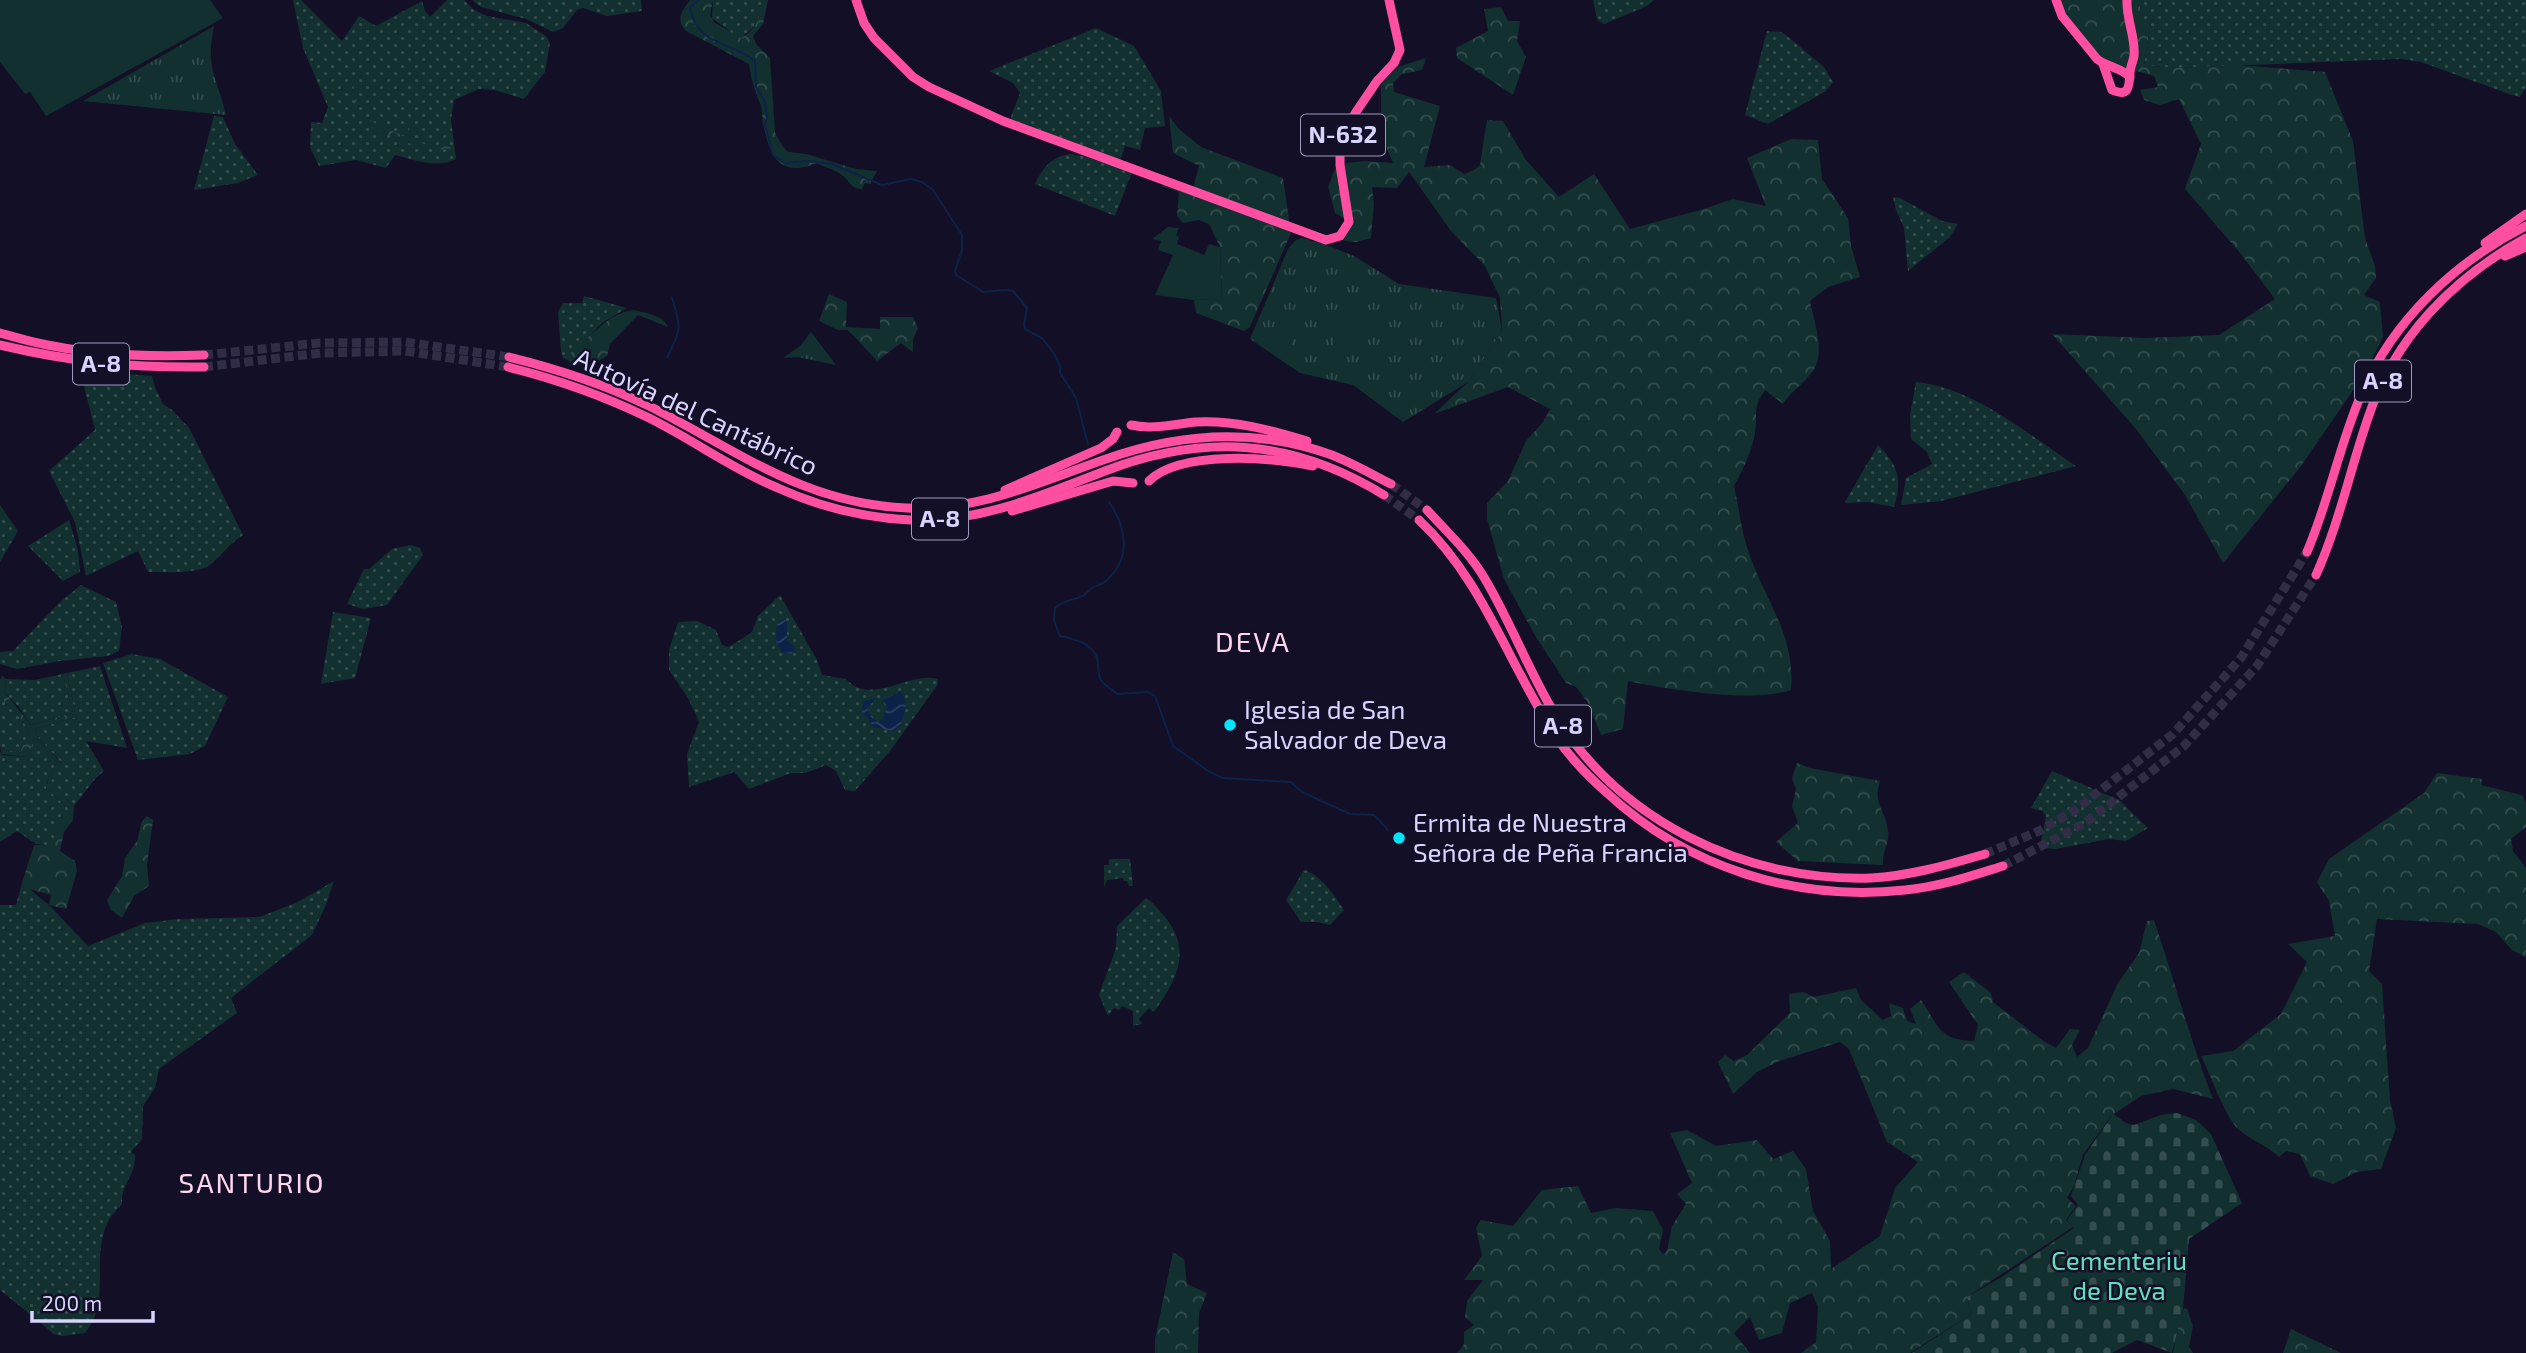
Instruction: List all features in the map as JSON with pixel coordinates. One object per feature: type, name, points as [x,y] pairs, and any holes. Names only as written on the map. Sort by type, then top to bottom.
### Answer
[{"type":"highway","name":"N-632","points":[[856,0],[864,23],[874,38],[913,78],[1040,141],[1171,182],[1318,239],[1329,240],[1340,236],[1349,222],[1340,165],[1340,141],[1356,112],[1377,81],[1394,63],[1400,50],[1388,0]]},
{"type":"highway","points":[[2056,0],[2062,16],[2104,64],[2130,77]]},
{"type":"highway","points":[[2104,64],[2110,87],[2119,93],[2129,88],[2134,53],[2127,17],[2127,0]]},
{"type":"highway","points":[[2108,79],[2112,73],[2120,71],[2132,62]]},
{"type":"highway","points":[[2437,287],[2446,275],[2476,250],[2526,214]]},
{"type":"highway","name":"A-8","points":[[2307,552],[2354,413],[2372,372],[2410,317],[2437,287],[2478,254],[2526,226]]},
{"type":"highway","name":"A-8","points":[[2316,575],[2336,527],[2368,417],[2385,375],[2423,319],[2452,288],[2484,264],[2526,239]]},
{"type":"highway","points":[[2452,288],[2510,253],[2526,247]]},
{"type":"highway","name":"A-8","points":[[0,334],[102,353],[153,357],[204,355]]},
{"type":"highway","name":"A-8","points":[[0,345],[52,358],[102,364],[204,367]]},
{"type":"highway","name":"Autovía del Cantábrico","points":[[1132,425],[1145,428],[1220,422],[1276,432],[1331,450],[1374,471],[1387,482],[1331,455],[1305,446],[1264,439],[1209,436],[1143,447],[1004,497],[961,505],[907,508],[878,505],[850,501],[800,486],[652,408],[581,377],[509,362],[615,402],[755,477],[811,501],[878,517],[914,520],[948,518],[1008,506],[1146,457],[1210,447],[1275,451],[1307,458],[1353,475],[1384,495],[1329,470],[1276,459],[1233,458],[1182,464],[1163,470],[1149,481]]},
{"type":"highway","points":[[800,486],[851,498],[889,503],[939,504],[972,500],[1002,492],[1101,448],[1113,439],[1117,432]]},
{"type":"highway","points":[[948,518],[963,519],[1010,511],[1113,481],[1133,483]]},
{"type":"highway","name":"A-8","points":[[1427,510],[1485,578],[1543,692],[1571,738],[1631,801],[1663,822],[1698,843],[1732,857],[1770,869],[1798,874],[1873,878],[1937,868],[1984,854]]},
{"type":"highway","name":"A-8","points":[[1419,520],[1453,556],[1470,579],[1530,694],[1559,740],[1586,774],[1625,810],[1675,844],[1730,870],[1781,884],[1834,893],[1906,890],[1940,885],[2003,866]]},
{"type":"green space","points":[[0,0],[210,0],[223,18],[46,116],[30,92],[25,94],[0,62]]},
{"type":"green space","points":[[293,0],[301,0],[342,41],[359,16],[376,26],[422,1],[430,17],[447,0],[464,0],[474,10],[487,16],[526,23],[546,36],[550,43],[545,72],[524,99],[494,90],[479,89],[454,100],[451,120],[456,159],[449,162],[426,163],[395,155],[386,168],[356,160],[319,166],[310,147],[311,122],[322,123],[328,107],[303,48]]},
{"type":"green space","points":[[472,0],[641,0],[642,11],[607,16],[583,8],[577,10],[563,28],[553,32],[526,19],[481,7]]},
{"type":"green space","points":[[690,0],[713,0],[710,15],[715,23],[741,38],[757,22],[762,0],[768,0],[763,24],[753,36],[756,44],[770,58],[775,133],[788,152],[806,154],[856,169],[877,171],[870,184],[865,183],[862,189],[854,187],[843,175],[817,163],[795,168],[780,163],[770,149],[749,64],[686,31],[680,19]]},
{"type":"green space","points":[[713,0],[766,0],[756,25],[740,39],[712,18]]},
{"type":"green space","points":[[1593,0],[1654,0],[1647,6],[1604,24],[1597,20]]},
{"type":"green space","points":[[2060,0],[2140,0],[2140,22],[2151,20],[2144,65],[2176,68],[2239,65],[2325,72],[2353,141],[2365,238],[2375,266],[2376,278],[2364,295],[2380,302],[2383,337],[2365,373],[2301,466],[2223,563],[2185,495],[2136,429],[2052,334],[2146,338],[2219,335],[2275,299],[2241,254],[2185,189],[2201,144],[2179,99],[2160,105],[2144,100],[2140,90],[2158,87],[2154,76],[2099,57],[2068,18]]},
{"type":"green space","points":[[2140,0],[2526,0],[2526,87],[2520,97],[2421,62],[2401,59],[2176,68],[2144,65],[2151,20],[2140,23]]},
{"type":"green space","points":[[1501,7],[1508,21],[1520,21],[1517,41],[1526,57],[1513,95],[1457,58],[1456,48],[1488,31],[1484,9]]},
{"type":"green space","points":[[214,26],[211,63],[226,115],[83,101]]},
{"type":"green space","points":[[1096,28],[1134,46],[1161,91],[1165,126],[1145,128],[1140,150],[1125,146],[1120,161],[1010,119],[1020,93],[1013,83],[989,71]]},
{"type":"green space","points":[[1767,31],[1781,32],[1787,36],[1824,67],[1833,82],[1826,91],[1768,124],[1745,115]]},
{"type":"green space","points":[[1426,58],[1422,70],[1402,74],[1393,83],[1394,92],[1440,106],[1424,167],[1450,165],[1464,174],[1474,170],[1480,165],[1487,120],[1503,121],[1526,160],[1559,197],[1594,174],[1630,229],[1733,199],[1766,206],[1747,158],[1791,139],[1818,140],[1822,179],[1848,218],[1851,246],[1860,277],[1828,287],[1810,301],[1818,337],[1817,363],[1809,376],[1783,404],[1765,390],[1757,406],[1752,447],[1734,486],[1748,550],[1784,634],[1789,652],[1791,690],[1774,694],[1733,695],[1628,681],[1623,729],[1601,735],[1587,701],[1576,687],[1566,683],[1536,637],[1504,579],[1487,519],[1487,503],[1508,481],[1526,441],[1543,422],[1550,409],[1508,387],[1434,414],[1468,382],[1502,331],[1500,298],[1485,266],[1451,231],[1409,172],[1397,188],[1372,187],[1374,203],[1371,238],[1356,242],[1344,241],[1347,220],[1335,213],[1328,187],[1337,164],[1365,161],[1393,163],[1381,135],[1381,81],[1400,66]]},
{"type":"green space","points":[[360,72],[356,78],[356,100],[358,107],[367,117],[406,137],[414,117],[410,138],[431,147],[454,147],[425,148],[392,136],[372,125],[355,107],[353,80]]},
{"type":"green space","points":[[214,116],[223,117],[235,144],[258,175],[238,183],[194,190]]},
{"type":"green space","points":[[1169,116],[1179,129],[1201,147],[1283,178],[1291,233],[1250,327],[1244,331],[1196,313],[1194,300],[1222,298],[1220,247],[1209,224],[1199,220],[1183,223],[1177,216],[1179,192],[1161,186],[1164,183],[1192,192],[1199,166],[1173,153]]},
{"type":"green space","points":[[1071,154],[1132,172],[1115,216],[1035,184],[1049,163],[1058,157]]},
{"type":"green space","points":[[1893,197],[1900,198],[1942,221],[1958,224],[1950,237],[1908,271],[1904,228]]},
{"type":"green space","points":[[1168,227],[1179,228],[1176,235],[1179,237],[1177,244],[1204,255],[1209,244],[1220,247],[1222,299],[1194,300],[1155,295],[1173,255],[1158,250],[1161,241],[1152,239]]},
{"type":"green space","points":[[1302,238],[1354,256],[1399,284],[1496,298],[1502,331],[1468,382],[1403,422],[1353,385],[1300,373],[1250,339],[1288,249],[1296,240]]},
{"type":"green space","points":[[829,294],[847,302],[846,327],[880,329],[880,317],[913,317],[918,328],[913,339],[913,352],[901,343],[877,361],[847,330],[838,330],[819,321]]},
{"type":"green space","points":[[584,296],[627,308],[602,323],[583,342],[573,346],[570,361],[563,358],[561,352],[558,312],[563,303],[582,303]]},
{"type":"green space","points":[[633,310],[658,317],[668,327],[638,315],[610,344],[607,356],[593,364],[571,366],[569,358],[573,346],[589,337],[607,321]]},
{"type":"green space","points":[[1346,313],[1366,321],[1351,353],[1333,344]]},
{"type":"green space","points":[[1275,328],[1293,338],[1287,353],[1267,347]]},
{"type":"green space","points":[[811,332],[836,365],[798,357],[783,358],[800,346]]},
{"type":"green space","points":[[96,372],[152,376],[163,404],[189,428],[243,535],[205,568],[148,572],[138,551],[86,576],[75,522],[49,471],[95,430],[84,386]]},
{"type":"green space","points":[[1916,382],[1938,386],[1980,403],[2076,466],[1941,501],[1901,505],[1906,478],[1932,464],[1927,452],[1911,439],[1910,415]]},
{"type":"green space","points":[[1878,445],[1897,473],[1898,489],[1894,507],[1867,502],[1845,502]]},
{"type":"green space","points":[[0,505],[18,531],[0,562]]},
{"type":"green space","points":[[69,520],[78,550],[80,572],[63,581],[28,546]]},
{"type":"green space","points":[[411,545],[420,548],[423,555],[387,605],[363,609],[347,604],[364,569],[369,569],[392,549]]},
{"type":"green space","points":[[81,585],[116,602],[122,627],[119,651],[108,656],[17,669],[0,664],[0,652],[13,651],[59,603]]},
{"type":"green space","points":[[780,595],[817,660],[822,675],[846,679],[856,687],[866,690],[927,678],[938,679],[938,684],[890,751],[855,791],[845,790],[836,771],[826,765],[806,773],[791,773],[749,789],[734,772],[689,787],[687,754],[699,722],[688,698],[669,670],[669,650],[678,622],[697,621],[716,630],[722,645],[729,647],[752,632],[758,616]]},
{"type":"green space","points":[[333,612],[371,618],[355,678],[321,684]]},
{"type":"green space","points":[[132,654],[160,659],[228,697],[205,746],[190,754],[138,760],[103,663]]},
{"type":"green space","points":[[100,666],[127,748],[86,741],[104,771],[74,806],[50,786],[52,776],[61,762],[37,736],[35,729],[76,717],[67,673]]},
{"type":"green space","points":[[67,673],[76,717],[35,729],[37,736],[61,763],[52,776],[51,786],[74,806],[73,820],[64,832],[60,851],[75,861],[77,871],[66,909],[49,905],[51,895],[29,889],[22,883],[34,845],[54,845],[55,828],[71,811],[46,788],[57,762],[35,737],[27,757],[2,754],[0,746],[11,752],[20,752],[29,732],[23,721],[0,697],[0,680],[2,676],[6,679],[5,693],[31,725],[73,713],[63,674]]},
{"type":"green space","points":[[63,674],[73,713],[31,725],[5,693],[6,679],[34,680]]},
{"type":"green space","points":[[0,697],[23,721],[29,732],[20,752],[11,752],[0,746]]},
{"type":"green space","points":[[35,737],[57,762],[46,788],[71,811],[55,846],[36,844],[17,831],[0,842],[0,751],[2,755],[26,757]]},
{"type":"green space","points":[[1797,763],[1810,768],[1880,781],[1878,801],[1887,824],[1888,836],[1883,865],[1798,861],[1776,842],[1798,823],[1792,806],[1796,789],[1792,778]]},
{"type":"green space","points":[[2052,771],[2119,800],[2148,828],[2126,841],[2109,839],[2055,849],[2043,848],[2041,842],[2046,816],[2042,811],[2031,808]]},
{"type":"green space","points":[[2437,773],[2482,779],[2481,785],[2522,795],[2526,803],[2526,827],[2511,839],[2513,851],[2526,868],[2526,957],[2512,950],[2496,932],[2478,924],[2377,919],[2369,971],[2382,984],[2390,1100],[2396,1128],[2381,1169],[2357,1172],[2333,1184],[2310,1176],[2300,1154],[2286,1151],[2279,1157],[2238,1129],[2223,1105],[2201,1056],[2233,1051],[2281,1014],[2307,962],[2288,944],[2335,936],[2329,901],[2317,882],[2329,859],[2424,793]]},
{"type":"green space","points":[[147,816],[153,820],[147,865],[149,886],[134,896],[122,918],[111,910],[107,900],[122,876],[125,858],[137,841],[142,821]]},
{"type":"green space","points":[[1109,859],[1130,859],[1133,886],[1129,886],[1123,878],[1107,880],[1104,887],[1104,865],[1109,865]]},
{"type":"green space","points":[[1304,870],[1322,881],[1344,910],[1330,925],[1301,922],[1286,900]]},
{"type":"green space","points":[[334,881],[312,935],[231,998],[237,1013],[159,1069],[155,1088],[143,1106],[142,1139],[131,1152],[135,1155],[135,1163],[122,1196],[122,1204],[109,1219],[103,1236],[99,1293],[93,1321],[85,1333],[62,1336],[54,1334],[0,1290],[0,905],[16,905],[22,883],[49,905],[88,946],[145,923],[179,919],[259,917],[296,903]]},
{"type":"green space","points":[[1146,898],[1165,917],[1173,930],[1180,954],[1175,977],[1162,1000],[1154,1012],[1149,1008],[1139,1019],[1142,1024],[1133,1026],[1133,1011],[1122,1006],[1119,1010],[1114,1008],[1108,1016],[1099,995],[1116,948],[1117,926]]},
{"type":"green space","points":[[2154,920],[2213,1099],[2173,1089],[2141,1096],[2111,1116],[2083,1155],[2074,1186],[2067,1198],[2076,1206],[2066,1220],[2073,1227],[1967,1297],[1971,1314],[1910,1353],[1801,1353],[1816,1342],[1818,1307],[1812,1293],[1790,1303],[1782,1333],[1759,1340],[1750,1317],[1734,1333],[1750,1353],[1457,1353],[1464,1344],[1464,1332],[1474,1325],[1465,1317],[1467,1301],[1483,1280],[1464,1280],[1482,1256],[1476,1227],[1481,1220],[1513,1226],[1542,1190],[1578,1186],[1591,1213],[1615,1208],[1653,1211],[1663,1230],[1659,1249],[1663,1254],[1667,1251],[1672,1226],[1686,1204],[1677,1194],[1692,1183],[1670,1133],[1687,1130],[1716,1146],[1757,1140],[1773,1159],[1793,1151],[1806,1169],[1813,1211],[1830,1241],[1831,1269],[1880,1236],[1895,1188],[1918,1162],[1887,1142],[1849,1049],[1840,1042],[1779,1061],[1757,1072],[1733,1094],[1718,1062],[1725,1055],[1734,1061],[1747,1055],[1790,1013],[1789,994],[1803,992],[1814,997],[1856,988],[1861,1000],[1883,1020],[1891,1016],[1889,1003],[1903,1008],[1907,1021],[1916,1024],[1910,1009],[1921,1000],[1947,1035],[1974,1041],[1978,1025],[1949,982],[1964,972],[1991,993],[1993,1002],[2056,1048],[2070,1029],[2080,1030],[2072,1045],[2077,1057],[2088,1048],[2118,983],[2139,953],[2147,921]]},
{"type":"green space","name":"Cementeriu de Deva","points":[[2177,1113],[2196,1120],[2211,1134],[2242,1203],[2189,1239],[2183,1309],[2172,1353],[2137,1340],[2112,1353],[1912,1353],[1971,1314],[1967,1297],[2074,1228],[2067,1220],[2078,1205],[2071,1196],[2085,1155],[2113,1114],[2134,1125],[2161,1115]]},
{"type":"green space","points":[[1173,1252],[1184,1259],[1187,1284],[1207,1293],[1199,1313],[1198,1353],[1155,1353],[1155,1339]]},
{"type":"green space","points":[[2184,1308],[2187,1309],[2193,1326],[2189,1347],[2193,1353],[2173,1353],[2179,1322]]},
{"type":"green space","points":[[2291,1329],[2341,1353],[2283,1353]]},
{"type":"water","points":[[783,618],[787,622],[787,641],[795,647],[792,654],[782,652],[776,642],[777,624]]},
{"type":"water","points":[[900,692],[906,704],[901,726],[893,731],[874,727],[861,711],[864,701],[877,698],[867,708],[870,716],[878,722],[883,719],[887,706],[882,700]]},
{"type":"waterway","points":[[698,0],[690,8],[700,30],[755,61],[756,87],[765,102],[765,124],[773,155],[785,163],[807,161],[832,164],[882,185],[911,179],[922,182],[933,190],[962,235],[962,250],[956,275],[983,292],[1013,291],[1027,308],[1025,329],[1042,338],[1055,355],[1060,373],[1076,398],[1088,444]]},
{"type":"waterway","points":[[667,358],[678,329],[672,298]]},
{"type":"waterway","points":[[1109,502],[1119,522],[1124,542],[1120,562],[1105,581],[1084,595],[1055,608],[1054,621],[1060,636],[1087,645],[1095,653],[1101,680],[1118,694],[1147,692],[1155,696],[1173,746],[1208,771],[1223,778],[1291,782],[1302,792],[1350,814],[1374,815],[1388,830]]},
{"type":"tunnel","points":[[204,355],[320,343],[405,342],[509,357]]},
{"type":"tunnel","points":[[204,367],[321,353],[405,351],[508,367]]},
{"type":"tunnel","points":[[1391,484],[1427,510]]},
{"type":"tunnel","points":[[1384,495],[1419,520]]},
{"type":"tunnel","points":[[1985,854],[2039,831],[2075,810],[2173,734],[2241,658],[2307,552]]},
{"type":"tunnel","points":[[2003,866],[2085,823],[2184,746],[2257,666],[2316,575]]},
{"type":"place","name":"Iglesia de San Salvador de Deva","points":[[1230,725]]},
{"type":"place","name":"Ermita de Nuestra Señora de Peña Francia","points":[[1399,838]]},
{"type":"district","name":"DEVA","points":[[1253,642]]},
{"type":"district","name":"SANTURIO","points":[[252,1183]]}]
